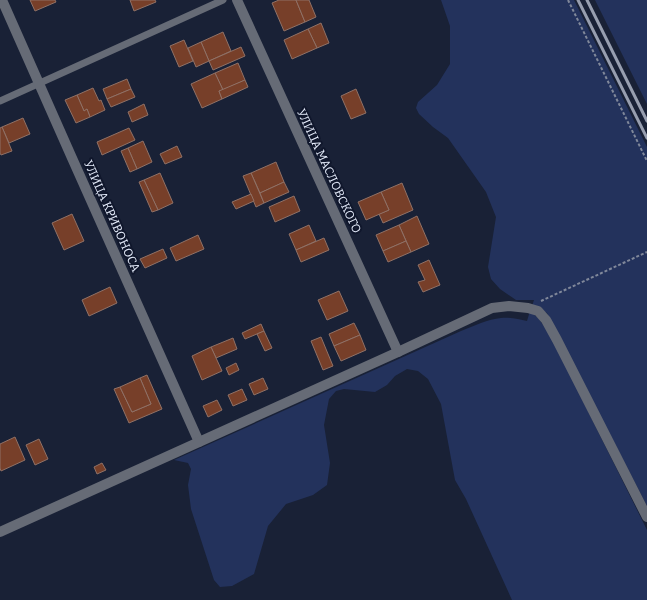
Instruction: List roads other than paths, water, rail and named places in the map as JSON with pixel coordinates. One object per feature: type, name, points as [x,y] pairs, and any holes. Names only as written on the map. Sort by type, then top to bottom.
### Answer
[{"type":"street","name":"УЛИЦА КРИВОНОСА","points":[[2,0],[199,442]]},
{"type":"street","name":"УЛИЦА МАСЛОВСКОГО","points":[[237,0],[398,352]]},
{"type":"street","points":[[1,529],[199,442],[492,308],[510,306],[528,308],[538,312],[546,320],[647,517]]},
{"type":"lane","points":[[0,101],[223,0]]},
{"type":"railway","points":[[578,0],[647,138]]},
{"type":"railway","points":[[587,0],[647,121]]}]
